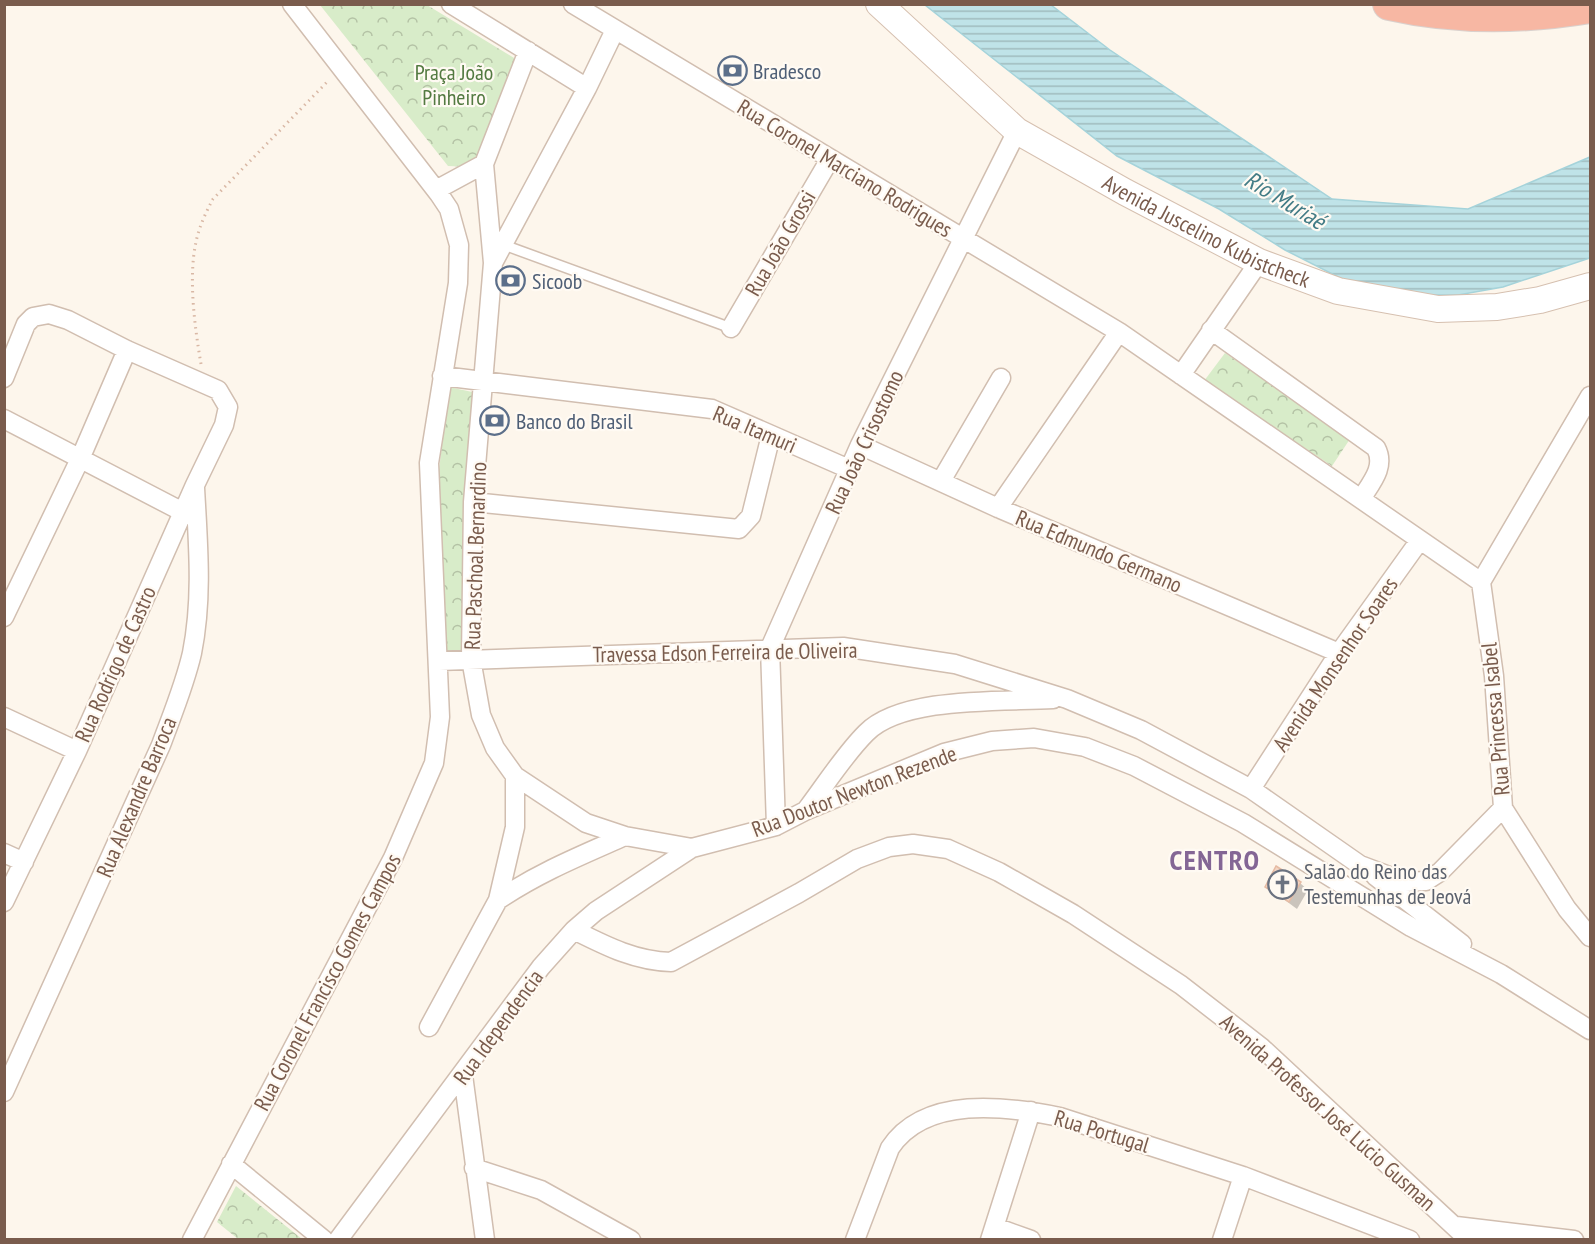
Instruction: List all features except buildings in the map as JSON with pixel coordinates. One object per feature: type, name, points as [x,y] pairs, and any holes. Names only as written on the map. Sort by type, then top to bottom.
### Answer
[{"type":"highway","points":[[1389,4],[1479,16],[1556,13],[1590,7]]},
{"type":"street","points":[[292,4],[436,190],[484,164]]},
{"type":"street","points":[[451,4],[587,88]]},
{"type":"street","name":"Rua Coronel Marciano Rodrigues","points":[[573,4],[1119,332],[1481,582]]},
{"type":"street","name":"Avenida Juscelino Kubistcheck","points":[[879,4],[1017,131],[1125,192],[1259,262],[1338,291],[1438,309],[1497,307],[1540,300],[1590,286]]},
{"type":"street","name":"Rua Paschoal Bernardino","points":[[515,776],[505,765],[481,715],[471,659],[473,502],[485,381],[493,263],[587,88],[615,30]]},
{"type":"street","points":[[493,263],[484,164],[528,51]]},
{"type":"street","name":"Rua João Crisostomo","points":[[770,648],[860,445],[1017,131]]},
{"type":"street","name":"Rua João Grossi","points":[[730,328],[830,159]]},
{"type":"street","name":"Rua Paschoal Bernardino","points":[[436,190],[449,210],[459,245],[458,282],[429,463],[440,717]]},
{"type":"street","points":[[1181,375],[1259,262]]},
{"type":"street","points":[[4,378],[26,324],[33,317],[48,314],[68,320],[127,350],[204,384]]},
{"type":"street","points":[[1211,330],[1376,448],[1380,456],[1380,464],[1361,499]]},
{"type":"street","points":[[998,508],[1119,332]]},
{"type":"street","points":[[4,617],[80,459],[127,350]]},
{"type":"street","name":"Rua Itamuri","points":[[442,376],[712,409],[849,469]]},
{"type":"street","points":[[940,481],[1001,378]]},
{"type":"street","name":"Rua Rodrigo de Castro","points":[[4,902],[77,751],[224,425],[228,407],[224,398],[218,390],[204,384]]},
{"type":"street","points":[[1481,582],[1590,396]]},
{"type":"street","points":[[4,419],[183,512]]},
{"type":"street","points":[[473,502],[739,529],[746,524],[760,482],[771,435]]},
{"type":"street","name":"Rua Edmundo Germano","points":[[860,445],[998,508],[1339,653]]},
{"type":"street","name":"Rua Alexandre Barroca","points":[[4,1092],[161,745],[192,653],[198,597],[195,485]]},
{"type":"street","name":"Avenida Monsenhor Soares","points":[[1251,789],[1339,653],[1420,540]]},
{"type":"street","name":"Rua Princessa Isabel","points":[[1481,582],[1494,676],[1503,808],[1567,909],[1590,937]]},
{"type":"street","name":"Travessa Edson Ferreira de Oliveira","points":[[439,661],[843,647],[955,664],[1067,699],[1141,730],[1251,789],[1360,866],[1405,882],[1426,881],[1440,872],[1503,808]]},
{"type":"street","points":[[770,648],[776,826]]},
{"type":"street","points":[[807,810],[867,732],[887,717],[920,708],[1067,699]]},
{"type":"street","points":[[4,717],[77,751]]},
{"type":"street","name":"Rua Coronel Francisco Gomes Campos","points":[[198,1237],[231,1164],[393,858],[434,763],[440,717]]},
{"type":"street","name":"Rua Doutor Newton Rezende","points":[[692,848],[776,826],[807,810],[944,753],[992,741],[1034,738],[1085,747],[1134,766],[1243,823],[1411,927],[1502,974],[1590,1030]]},
{"type":"street","points":[[515,776],[586,823],[625,836],[692,848]]},
{"type":"street","points":[[429,1027],[498,900],[515,827],[515,776]]},
{"type":"street","points":[[498,900],[530,879],[566,860],[625,836]]},
{"type":"street","name":"Avenida Professor José Lúcio Gusman","points":[[574,930],[630,956],[650,962],[671,962],[800,893],[857,859],[889,847],[913,844],[948,849],[999,872],[1073,914],[1181,985],[1261,1047],[1462,1233]]},
{"type":"street","name":"Rua Idependencia","points":[[338,1239],[542,967],[574,930],[596,911],[692,848]]},
{"type":"street","points":[[4,853],[24,862]]},
{"type":"street","points":[[1360,866],[1502,974]]},
{"type":"street","points":[[463,1075],[485,1239]]},
{"type":"street","name":"Rua Portugal","points":[[855,1239],[890,1148],[911,1125],[938,1114],[980,1107],[1031,1111],[1060,1117],[1243,1176],[1410,1239]]},
{"type":"street","points":[[1031,1111],[992,1233],[1031,1239]]},
{"type":"street","points":[[231,1164],[324,1239]]},
{"type":"street","points":[[474,1168],[541,1190],[631,1239]]},
{"type":"street","points":[[1221,1239],[1243,1176]]},
{"type":"street","points":[[1462,1233],[1574,1239]]},
{"type":"lane","points":[[504,245],[730,328]]},
{"type":"path","points":[[204,384],[194,322],[195,251],[205,215],[213,198],[341,68]]},
{"type":"green space","name":"Praça João Pinheiro","points":[[320,5],[427,5],[524,64],[483,154],[472,167],[448,166]]},
{"type":"green space","points":[[1225,353],[1350,439],[1332,466],[1204,381]]},
{"type":"green space","points":[[449,387],[477,393],[466,650],[442,652],[439,470]]},
{"type":"green space","points":[[236,1186],[302,1239],[238,1239],[217,1222]]},
{"type":"water","name":"Rio Muriaé","points":[[925,5],[1051,5],[1110,50],[1332,199],[1468,209],[1590,157],[1590,258],[1503,287],[1458,295],[1416,295],[1354,285],[1285,250],[1219,209],[1117,156]]},
{"type":"place","name":"Bradesco","points":[[732,71]]},
{"type":"place","name":"Sicoob","points":[[511,281]]},
{"type":"place","name":"Banco do Brasil","points":[[495,421]]},
{"type":"place","name":"Salão do Reino das Testemunhas de Jeová","points":[[1283,884]]},
{"type":"district","name":"CENTRO","points":[[1215,859]]}]
